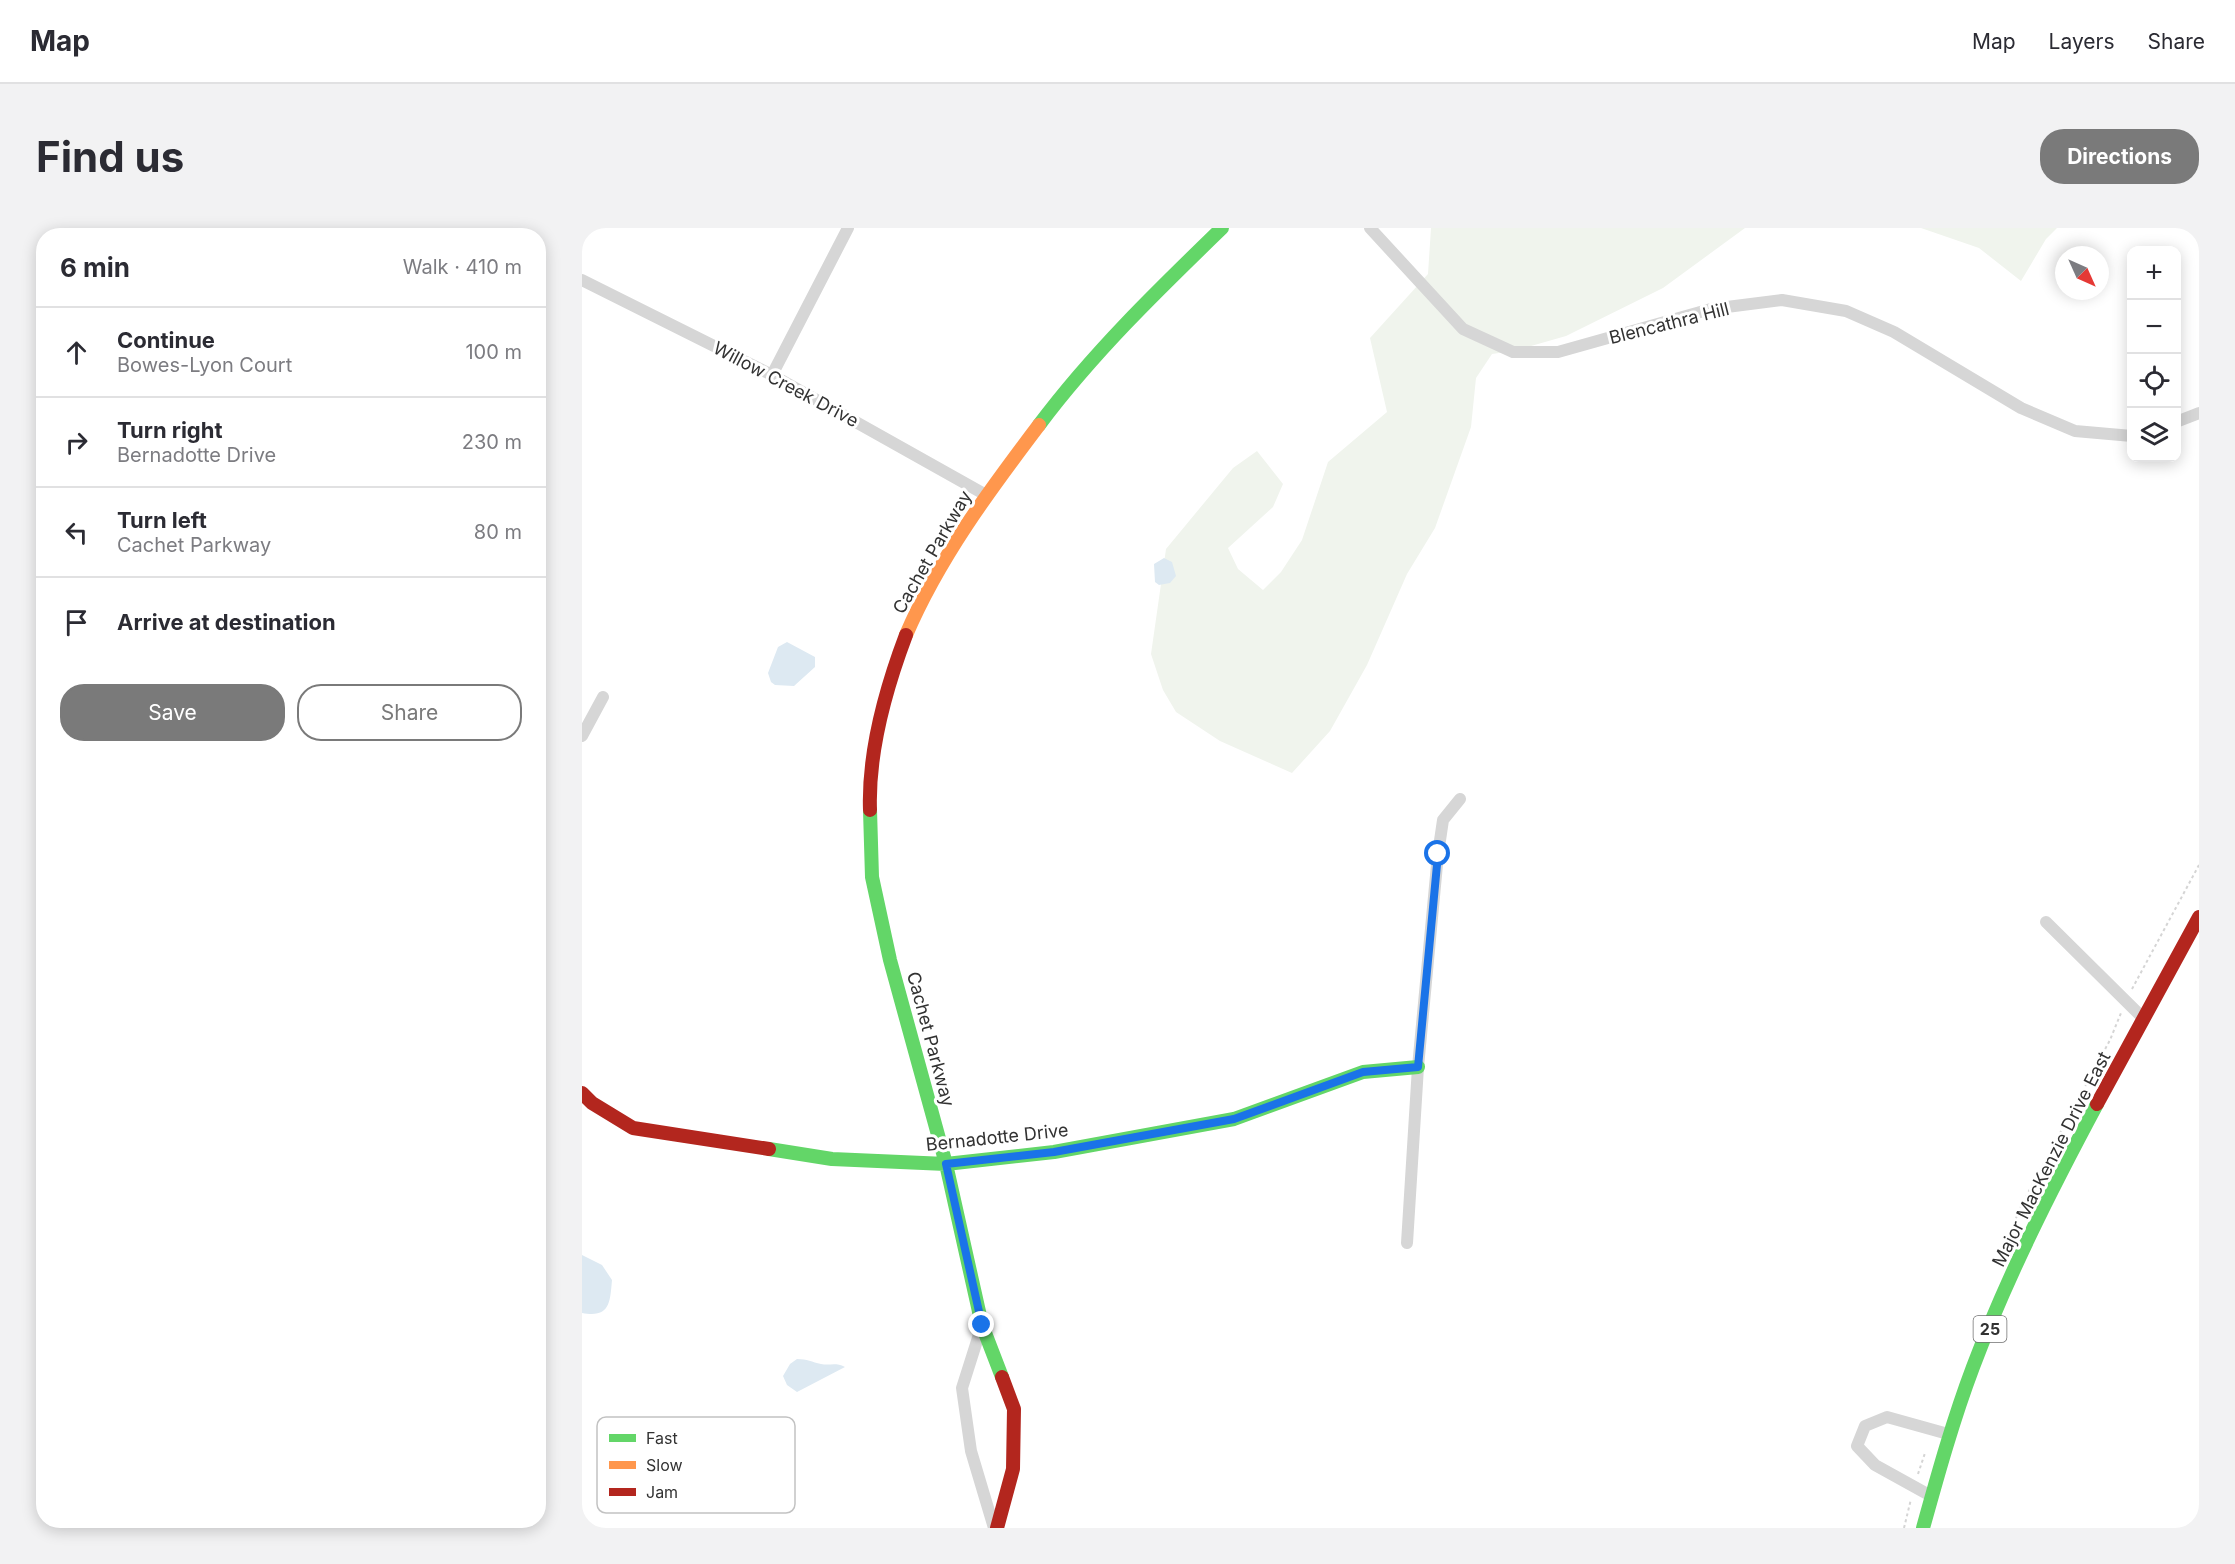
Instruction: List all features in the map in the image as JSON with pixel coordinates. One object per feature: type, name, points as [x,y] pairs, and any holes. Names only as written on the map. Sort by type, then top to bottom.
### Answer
[{"type":"street","points":[[772,375],[848,228]]},
{"type":"street","name":"Cachet Parkway","points":[[995,1528],[1013,1469],[1014,1408],[982,1325],[946,1164],[890,960],[872,877],[869,790],[887,685],[907,633],[930,584],[986,495],[1068,386],[1133,314],[1222,228]]},
{"type":"street","name":"Blencathra Hill","points":[[1370,228],[1463,329],[1512,352],[1558,352],[1711,309],[1782,300],[1846,311],[1894,332],[2021,408],[2075,431],[2127,436]]},
{"type":"street","name":"Willow Creek Drive","points":[[582,280],[772,375],[986,495]]},
{"type":"street","points":[[2181,420],[2199,413]]},
{"type":"street","points":[[582,736],[603,697]]},
{"type":"street","points":[[1407,1243],[1418,1067],[1438,854],[1443,820],[1460,799]]},
{"type":"street","name":"Major MacKenzie Drive East","points":[[1923,1528],[1948,1434],[2024,1243],[2199,917]]},
{"type":"street","points":[[2046,922],[2144,1018]]},
{"type":"street","name":"Bernadotte Drive","points":[[582,1093],[592,1103],[633,1128],[832,1159],[946,1164],[1054,1152],[1234,1119],[1363,1072],[1418,1067]]},
{"type":"street","name":"Cachet Parkway","points":[[982,1325],[962,1388],[971,1451],[995,1528]]},
{"type":"street","points":[[1931,1496],[1875,1465],[1857,1446],[1865,1426],[1887,1417],[1948,1434]]},
{"type":"shaded area","points":[[1431,228],[1745,228],[1663,288],[1566,336],[1513,351],[1492,354],[1476,378],[1471,427],[1435,528],[1407,574],[1367,665],[1330,731],[1292,773],[1220,741],[1176,712],[1163,690],[1151,654],[1166,549],[1233,468],[1257,451],[1283,484],[1273,507],[1228,548],[1238,569],[1263,590],[1281,572],[1302,540],[1328,462],[1387,412],[1370,338],[1428,274]]},
{"type":"shaded area","points":[[1921,228],[2057,228],[2046,239],[2021,281],[1979,248]]},
{"type":"shaded area","points":[[1164,558],[1172,562],[1176,576],[1170,583],[1159,585],[1155,582],[1154,564]]},
{"type":"shaded area","points":[[787,642],[815,657],[815,667],[794,686],[775,685],[771,682],[768,673],[778,647]]},
{"type":"shaded area","points":[[582,1255],[602,1265],[612,1280],[607,1307],[598,1313],[582,1313]]},
{"type":"shaded area","points":[[797,1359],[845,1367],[797,1392],[787,1385],[783,1376],[790,1364]]},
{"type":"traffic: fast","points":[[1039,425],[1103,348],[1222,228]]},
{"type":"traffic: fast","points":[[870,810],[872,877],[890,960],[946,1164],[982,1325],[1002,1377]]},
{"type":"traffic: fast","points":[[769,1149],[832,1159],[946,1164],[1054,1152],[1234,1119],[1363,1072],[1418,1067]]},
{"type":"traffic: fast","points":[[1923,1528],[1959,1407],[1986,1333],[2030,1234],[2097,1104]]},
{"type":"traffic: slow","points":[[906,635],[949,552],[1039,425]]},
{"type":"traffic: jam","points":[[870,810],[875,744],[885,699],[906,635]]},
{"type":"traffic: jam","points":[[2097,1104],[2199,917]]},
{"type":"traffic: jam","points":[[582,1093],[592,1103],[633,1128],[769,1149]]},
{"type":"traffic: jam","points":[[997,1528],[1013,1469],[1014,1409],[1002,1377]]},
{"type":"route","points":[[982,1325],[946,1164],[1054,1152],[1234,1119],[1363,1072],[1418,1067],[1438,854]]}]
